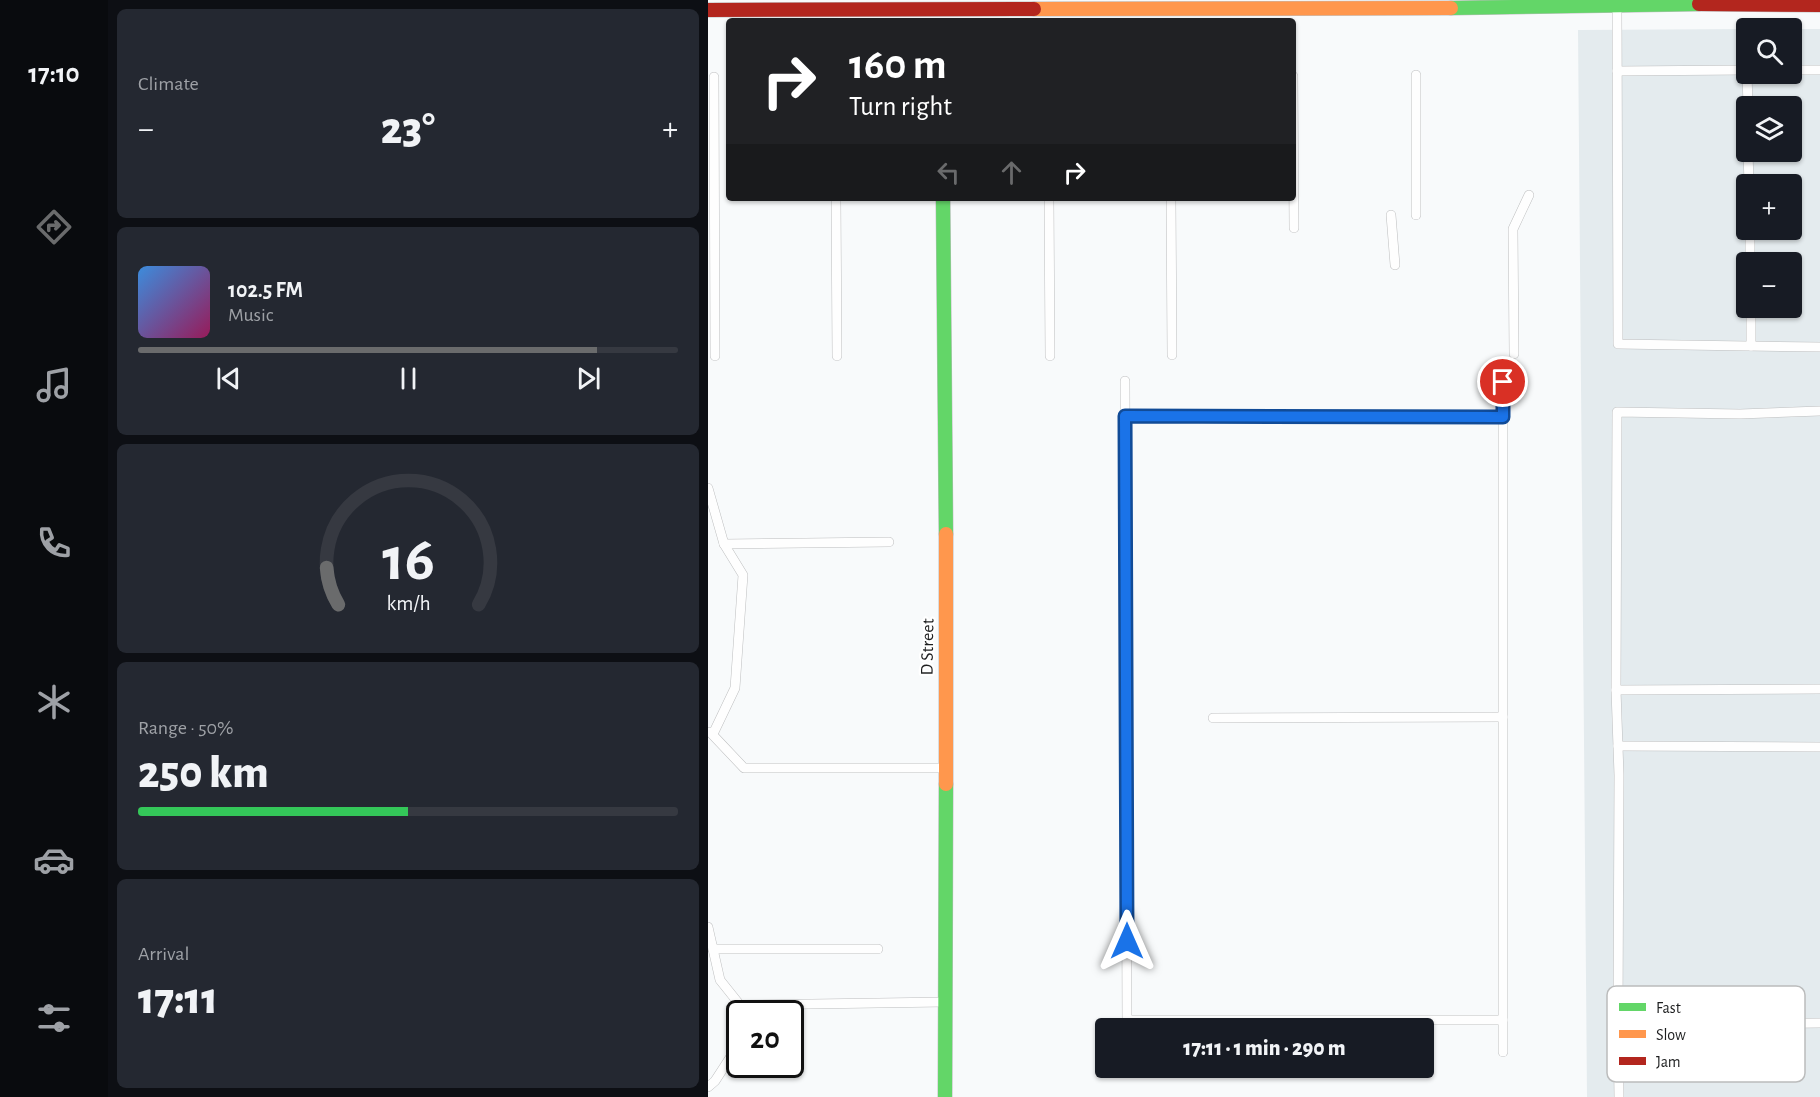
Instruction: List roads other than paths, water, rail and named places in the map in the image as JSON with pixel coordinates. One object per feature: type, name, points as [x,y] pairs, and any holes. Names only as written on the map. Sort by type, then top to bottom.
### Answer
[{"type":"street","points":[[708,10],[742,5],[940,11],[1458,4],[1617,5],[1658,2],[1820,5]]},
{"type":"street","name":"D Street","points":[[944,201],[945,1097]]},
{"type":"lane","points":[[1617,5],[1618,344],[1820,347]]},
{"type":"lane","points":[[1802,70],[1820,70]]},
{"type":"lane","points":[[1617,71],[1736,72]]},
{"type":"lane","points":[[1416,75],[1416,215]]},
{"type":"lane","points":[[714,77],[715,356]]},
{"type":"lane","points":[[1514,354],[1514,229],[1529,195]]},
{"type":"lane","points":[[836,201],[837,356]]},
{"type":"lane","points":[[1049,201],[1050,356]]},
{"type":"lane","points":[[1172,201],[1172,355]]},
{"type":"lane","points":[[1294,201],[1294,228]]},
{"type":"lane","points":[[1392,215],[1395,265]]},
{"type":"lane","points":[[1751,318],[1751,346]]},
{"type":"lane","points":[[1125,381],[1127,1018]]},
{"type":"lane","points":[[1503,382],[1503,1052]]},
{"type":"lane","points":[[1618,986],[1617,412],[1740,414],[1820,411]]},
{"type":"lane","points":[[1125,416],[1503,417]]},
{"type":"lane","points":[[708,488],[724,544],[743,574],[735,688],[711,732],[744,768],[944,768]]},
{"type":"lane","points":[[724,544],[889,542]]},
{"type":"lane","points":[[1616,690],[1820,689]]},
{"type":"lane","points":[[1213,718],[1503,717]]},
{"type":"lane","points":[[1618,746],[1820,747]]},
{"type":"lane","points":[[708,927],[720,980],[734,1000]]},
{"type":"lane","points":[[713,949],[878,949]]},
{"type":"lane","points":[[804,1007],[944,1002]]},
{"type":"lane","points":[[1434,1021],[1503,1020]]},
{"type":"lane","points":[[1805,1023],[1820,1023]]},
{"type":"lane","points":[[708,1087],[715,1081],[726,1064]]}]
